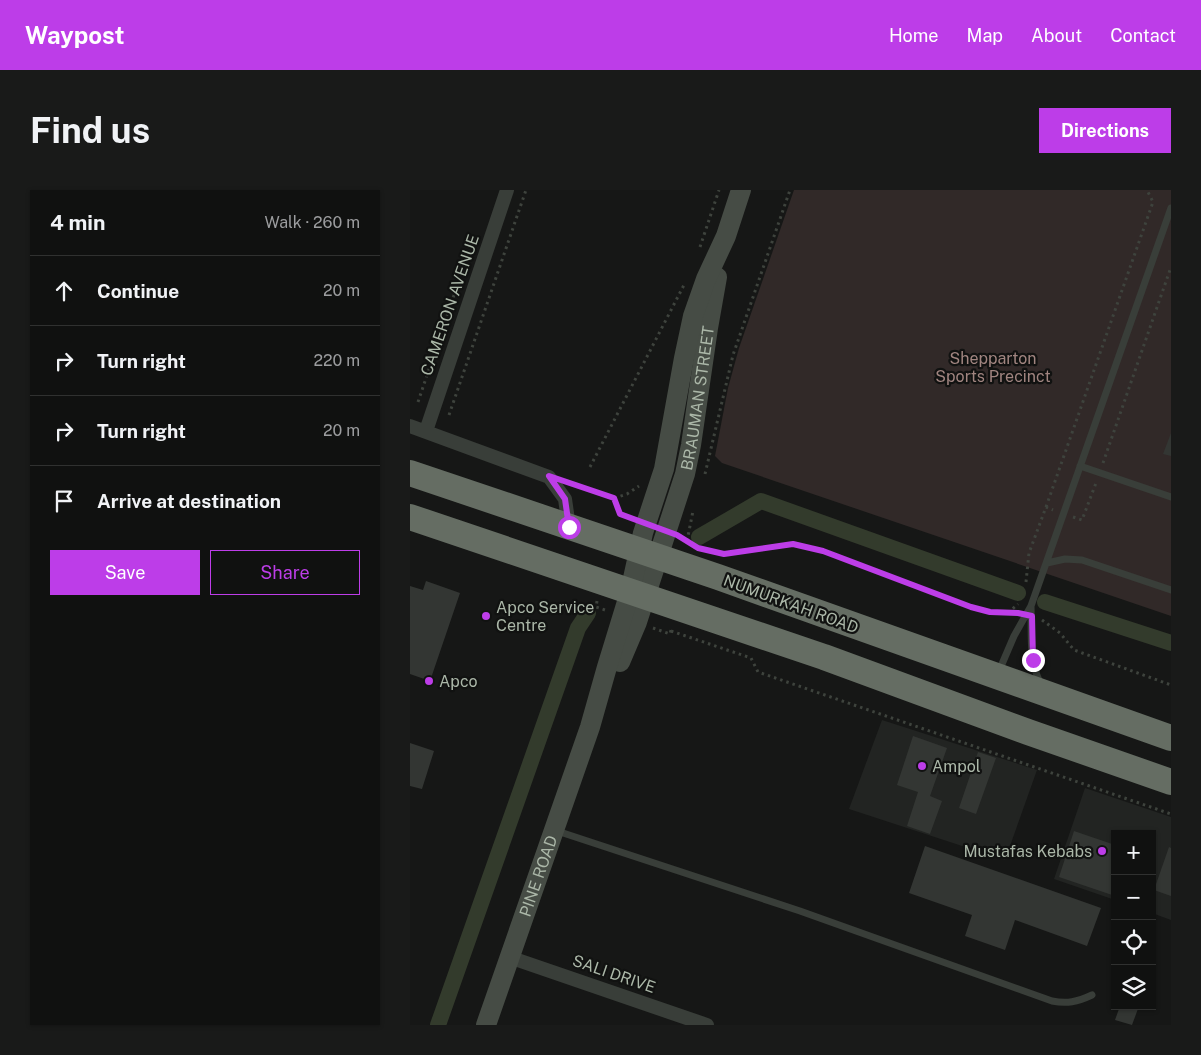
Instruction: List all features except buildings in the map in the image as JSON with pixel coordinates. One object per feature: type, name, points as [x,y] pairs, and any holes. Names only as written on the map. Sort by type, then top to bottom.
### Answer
[{"type":"highway","name":"NUMURKAH ROAD","points":[[410,472],[742,586],[1171,738]]},
{"type":"highway","points":[[410,517],[824,656],[1028,732],[1171,782]]},
{"type":"highway","points":[[997,677],[994,695],[997,705],[1004,715],[1028,732]]},
{"type":"street","name":"CAMERON AVENUE","points":[[426,431],[507,190]]},
{"type":"street","name":"BRAUMAN STREET","points":[[648,554],[646,524],[664,469],[693,316],[706,279],[726,236],[741,190]]},
{"type":"street","name":"BRAUMAN STREET","points":[[648,554],[666,531],[695,475],[691,445],[708,328],[726,236]]},
{"type":"street","points":[[410,426],[549,476],[565,499],[569,527]]},
{"type":"street","points":[[664,469],[695,475]]},
{"type":"street","name":"PINE ROAD","points":[[486,1025],[638,594],[648,554]]},
{"type":"street","name":"SALI DRIVE","points":[[509,957],[707,1025]]},
{"type":"lane","points":[[1052,697],[1044,688],[1034,670],[1029,616],[1031,606],[1171,208]]},
{"type":"lane","points":[[1080,466],[1171,497]]},
{"type":"lane","points":[[1047,563],[1065,559],[1082,560],[1171,590]]},
{"type":"lane","points":[[997,677],[1011,643],[1029,616]]},
{"type":"lane","points":[[554,830],[800,911],[1052,1001],[1067,1004],[1080,1001],[1092,995]]},
{"type":"path","points":[[449,415],[526,190]]},
{"type":"path","points":[[697,256],[719,190]]},
{"type":"path","points":[[695,475],[733,355],[790,190]]},
{"type":"path","points":[[1046,507],[1153,202],[1147,190]]},
{"type":"path","points":[[1100,472],[1171,267]]},
{"type":"path","points":[[590,467],[689,274]]},
{"type":"path","points":[[418,402],[456,291]]},
{"type":"path","points":[[549,476],[614,498],[637,488],[652,471],[664,469]]},
{"type":"path","points":[[614,498],[620,514],[646,524]]},
{"type":"path","points":[[687,541],[696,503]]},
{"type":"path","points":[[666,531],[677,535],[698,548]]},
{"type":"path","points":[[705,549],[724,554],[793,544],[805,546],[971,607],[990,612],[1039,618],[1055,629],[1074,650],[1171,685]]},
{"type":"path","points":[[1008,613],[1019,604]]},
{"type":"path","points":[[671,631],[751,658],[758,672],[1171,814]]},
{"type":"shaded area","points":[[882,720],[1037,770],[1005,860],[849,809]]},
{"type":"shaded area","points":[[1085,788],[1171,817],[1171,920],[1156,914],[1156,830],[1111,830],[1111,899],[1054,879]]},
{"type":"green space","name":"Shepparton Sports Precinct","points":[[794,190],[1171,190],[1171,616],[722,463],[715,456],[728,388],[739,348]]},
{"type":"waterway","points":[[699,537],[761,501],[1018,593]]},
{"type":"waterway","points":[[1045,602],[1171,643]]},
{"type":"waterway","points":[[438,1025],[578,628],[588,613]]},
{"type":"place","name":"Apco Service Centre","points":[[486,616]]},
{"type":"place","name":"Apco","points":[[429,681]]},
{"type":"place","name":"Ampol","points":[[922,766]]},
{"type":"place","name":"Mustafas Kebabs","points":[[1102,851]]},
{"type":"route","points":[[569,527],[565,499],[549,476],[614,498],[620,514],[677,535],[698,548],[724,554],[793,544],[805,546],[823,551],[971,607],[990,612],[1018,613],[1032,616],[1033,660]]}]
